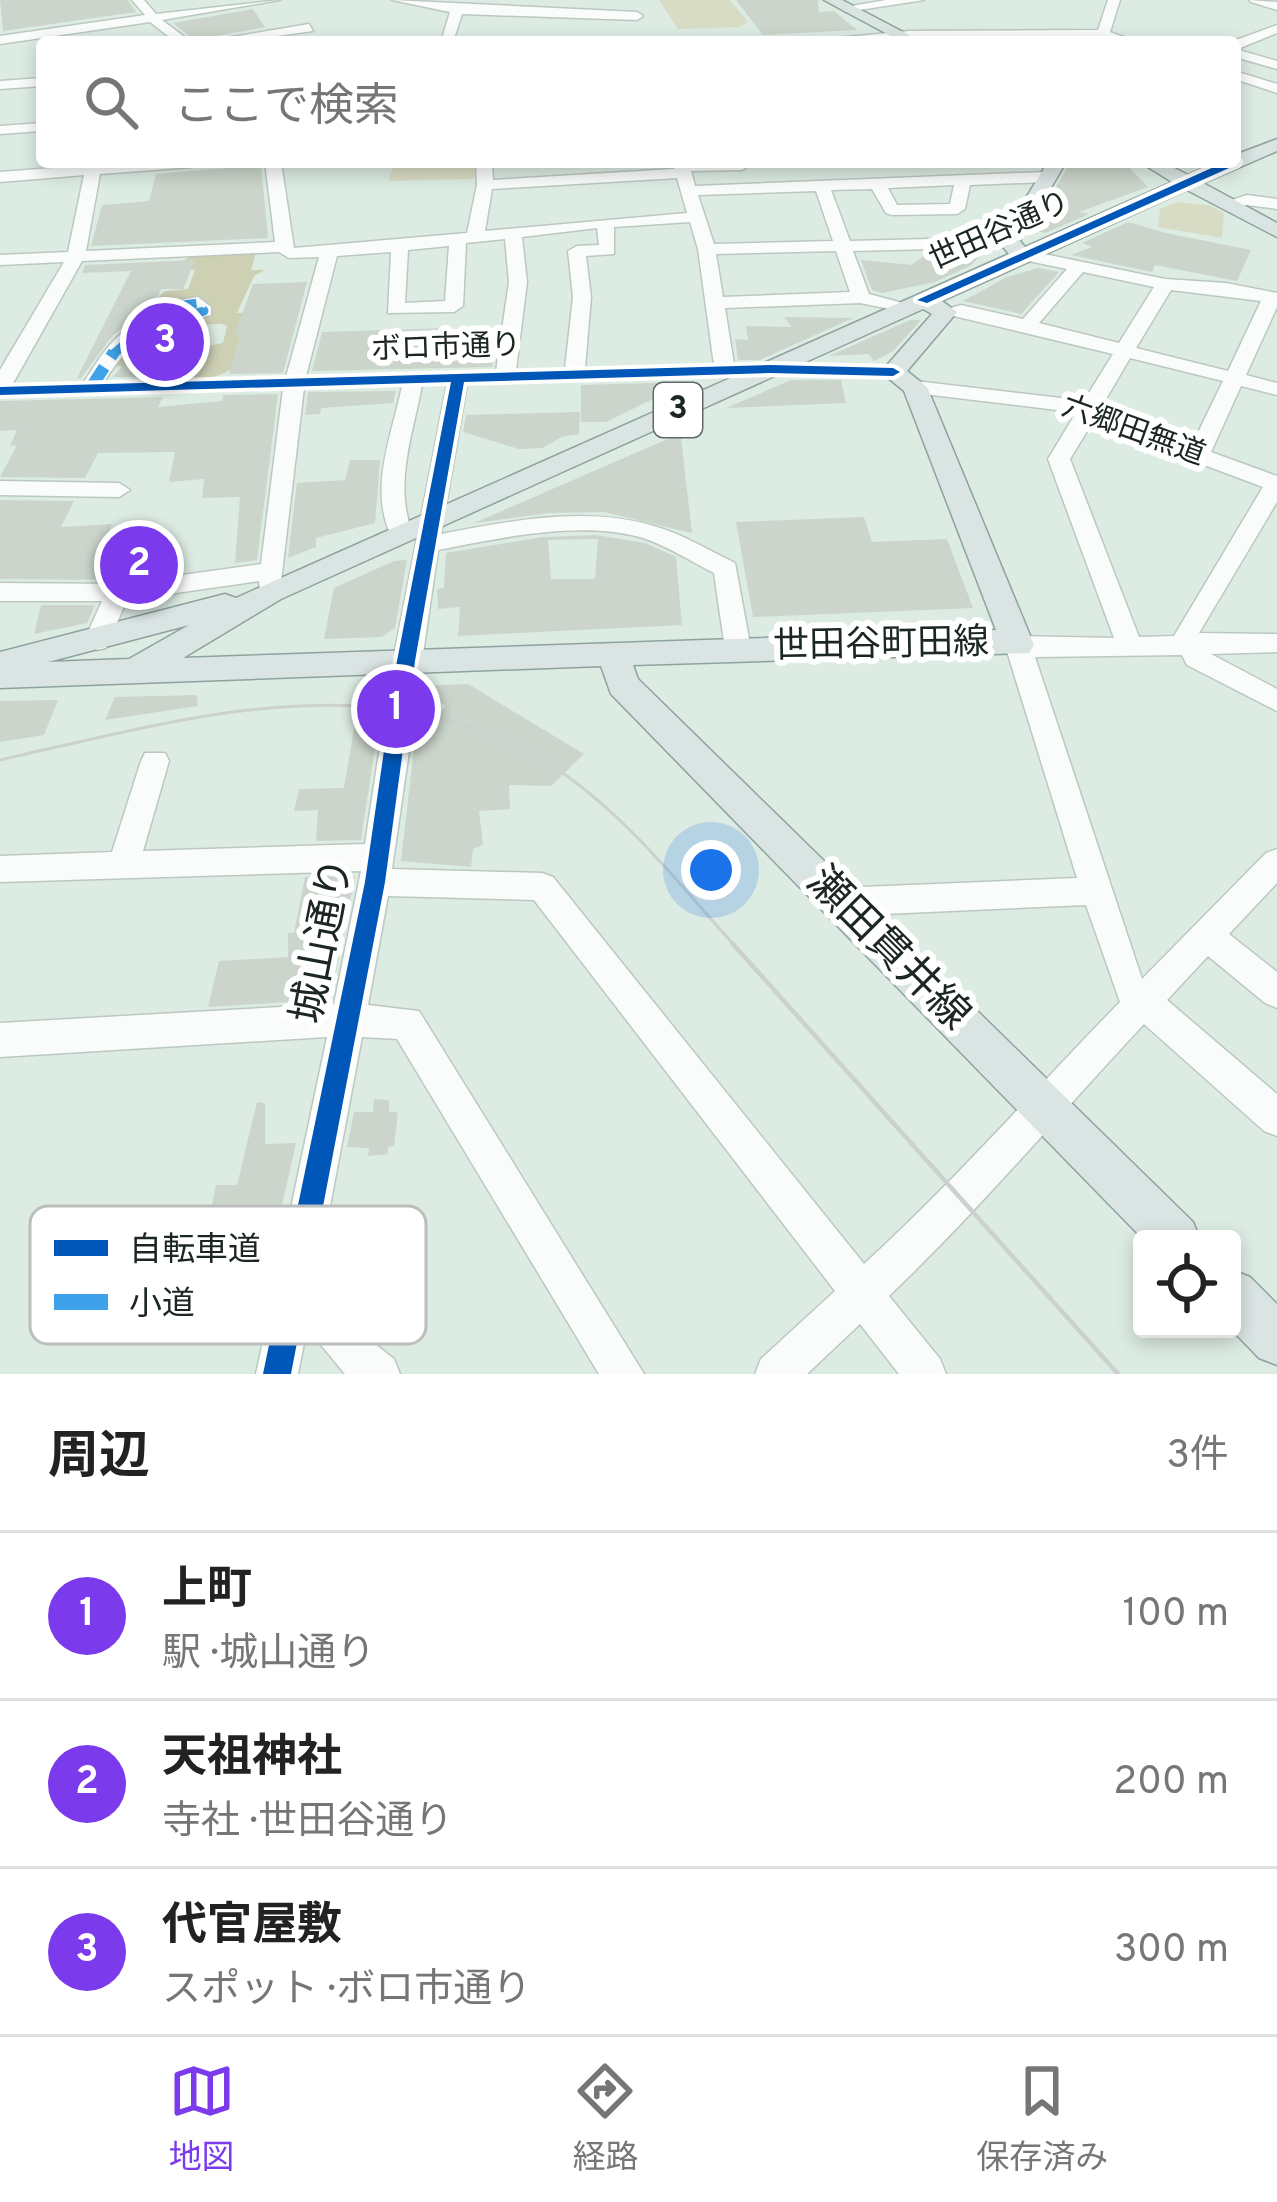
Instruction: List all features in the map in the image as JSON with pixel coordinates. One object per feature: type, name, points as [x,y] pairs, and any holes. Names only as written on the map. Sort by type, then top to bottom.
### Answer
[{"type":"main road","points":[[839,4],[901,36]]},
{"type":"main road","name":"世田谷通り","points":[[1241,159],[1276,145]]},
{"type":"main road","points":[[1160,168],[1277,231]]},
{"type":"main road","name":"世田谷通り","points":[[133,673],[271,581],[420,532],[770,368],[924,307],[1015,248],[1221,168]]},
{"type":"main road","points":[[1015,248],[1052,170]]},
{"type":"main road","name":"3","points":[[904,380],[924,307]]},
{"type":"main road","name":"世田谷町田線","points":[[904,380],[1018,645]]},
{"type":"main road","points":[[0,663],[97,641],[271,581]]},
{"type":"main road","name":"世田谷町田線","points":[[406,661],[992,641],[1018,645]]},
{"type":"main road","name":"瀬田貫井線","points":[[613,654],[623,685],[1167,1230]]},
{"type":"main road","name":"世田谷通り","points":[[0,676],[406,661]]},
{"type":"main road","points":[[1241,1304],[1275,1337]]},
{"type":"street","points":[[138,0],[173,36]]},
{"type":"street","points":[[59,36],[271,0],[314,32],[272,36]]},
{"type":"street","points":[[398,0],[457,10],[639,23],[628,0]]},
{"type":"street","points":[[839,4],[918,0]]},
{"type":"street","points":[[1104,36],[1114,0]]},
{"type":"street","points":[[1255,0],[1277,6]]},
{"type":"street","points":[[449,36],[457,10]]},
{"type":"street","points":[[1241,46],[1277,29]]},
{"type":"street","points":[[0,40],[36,38]]},
{"type":"street","points":[[1255,38],[1277,44]]},
{"type":"street","points":[[1241,51],[1277,65]]},
{"type":"street","points":[[1241,77],[1277,88]]},
{"type":"street","points":[[1241,86],[1254,81]]},
{"type":"street","points":[[0,85],[36,82]]},
{"type":"street","points":[[0,130],[36,127]]},
{"type":"street","points":[[0,177],[113,168]]},
{"type":"street","points":[[274,168],[284,247],[289,253],[400,248],[605,223],[699,217]]},
{"type":"street","points":[[400,248],[395,309],[454,306],[467,239],[485,185],[484,168]]},
{"type":"street","points":[[485,185],[720,168]]},
{"type":"street","points":[[878,184],[892,211],[957,209],[972,180],[970,168]]},
{"type":"street","points":[[0,413],[4,390],[76,256],[93,170]]},
{"type":"street","points":[[684,173],[822,186],[972,180],[1052,170]]},
{"type":"street","points":[[684,173],[707,249],[725,370]]},
{"type":"street","points":[[822,186],[861,297]]},
{"type":"street","points":[[1228,204],[1247,200],[1277,204]]},
{"type":"street","points":[[574,375],[582,297],[577,251],[608,250],[605,223]]},
{"type":"street","points":[[506,377],[518,282],[513,233]]},
{"type":"street","points":[[0,260],[284,247]]},
{"type":"street","points":[[707,249],[1015,248],[1165,284],[1226,288],[1275,299],[1198,456]]},
{"type":"street","points":[[0,592],[118,592],[271,581],[294,383],[329,252]]},
{"type":"street","points":[[1027,326],[1081,265]]},
{"type":"street","points":[[1130,647],[1060,459],[1165,284]]},
{"type":"street","points":[[715,303],[861,297],[961,311],[1277,389]]},
{"type":"street","points":[[90,389],[114,347],[161,319]]},
{"type":"street","name":"ボロ市通り","points":[[4,390],[770,368],[904,380]]},
{"type":"street","name":"城山通り","points":[[311,1206],[377,870],[420,532],[458,379]]},
{"type":"street","points":[[412,380],[390,514],[420,532],[563,523],[653,533],[726,569],[738,649]]},
{"type":"street","name":"六郷田無道","points":[[904,380],[1061,404],[1276,483]]},
{"type":"street","points":[[1276,483],[1186,633],[1196,658],[1277,701]]},
{"type":"street","points":[[0,488],[119,490]]},
{"type":"street","points":[[97,641],[118,592]]},
{"type":"street","points":[[1277,643],[1018,645],[1128,988],[1277,1118]]},
{"type":"street","points":[[124,865],[155,761]]},
{"type":"street","points":[[776,1374],[962,1200],[982,1169],[1147,1003],[1277,862]]},
{"type":"street","points":[[0,869],[124,865],[377,870],[542,887],[926,1374]]},
{"type":"street","points":[[839,902],[1096,891]]},
{"type":"street","points":[[1206,935],[1277,992]]},
{"type":"street","points":[[0,1040],[346,1020],[407,1023],[623,1374]]},
{"type":"street","name":"城山通り","points":[[277,1374],[284,1344]]},
{"type":"street","points":[[345,1344],[379,1374]]},
{"type":"green space","points":[[659,0],[730,0],[748,22],[739,27],[678,29]]},
{"type":"green space","points":[[393,168],[475,168],[474,179],[388,181]]},
{"type":"green space","points":[[1177,202],[1208,205],[1224,213],[1222,238],[1158,227],[1160,209]]},
{"type":"green space","points":[[257,249],[251,270],[265,270],[254,276],[237,313],[279,312],[237,365],[209,378],[142,382],[136,368],[110,365],[123,349],[137,360],[223,343],[227,326],[153,326],[153,313],[140,317],[139,326],[117,342],[116,338],[165,291],[188,289],[195,270],[176,267],[195,252]]},
{"type":"building","points":[[0,0],[128,0],[136,12],[3,31]]},
{"type":"building","points":[[736,0],[818,0],[819,12],[834,11],[857,30],[763,35]]},
{"type":"building","points":[[253,9],[265,27],[189,36],[173,23]]},
{"type":"building","points":[[261,168],[268,238],[91,246],[102,205],[149,201],[156,174]]},
{"type":"building","points":[[1067,168],[1130,168],[1148,187],[1079,212],[1089,214],[1045,233],[1032,230]]},
{"type":"building","points":[[1128,222],[1251,250],[1237,281],[1155,265],[1152,272],[1071,255],[1092,247],[1082,243]]},
{"type":"building","points":[[984,252],[970,266],[935,282],[882,293],[872,290],[861,260],[912,265],[926,254]]},
{"type":"building","points":[[195,260],[183,289],[161,289],[153,307],[113,335],[77,378],[131,271],[82,273],[85,265]]},
{"type":"building","points":[[1038,268],[1059,272],[1021,314],[963,301],[1007,277]]},
{"type":"building","points":[[307,282],[283,373],[229,374],[240,335],[234,335],[253,284]]},
{"type":"building","points":[[784,317],[853,318],[760,360],[738,360],[735,339],[748,340],[746,326],[792,327]]},
{"type":"building","points":[[910,320],[921,320],[893,351],[874,361],[869,354],[829,356]]},
{"type":"building","points":[[180,327],[202,328],[190,348],[150,349],[140,377],[113,377],[139,347]]},
{"type":"building","points":[[451,328],[453,348],[495,347],[492,367],[312,371],[322,332]]},
{"type":"building","points":[[791,380],[841,380],[846,403],[726,408]]},
{"type":"building","points":[[688,382],[606,422],[581,422],[581,385]]},
{"type":"building","points":[[396,391],[393,403],[321,408],[320,414],[305,415],[308,392]]},
{"type":"building","points":[[278,394],[257,560],[235,563],[240,497],[202,498],[204,479],[169,482],[175,452],[98,453],[85,478],[0,477],[17,445],[10,446],[17,430],[0,431],[0,401],[163,397],[158,407],[222,401],[223,395]]},
{"type":"building","points":[[580,412],[579,434],[542,448],[519,449],[463,432],[466,415]]},
{"type":"building","points":[[670,438],[681,438],[692,533],[604,512],[549,513],[474,523]]},
{"type":"building","points":[[350,460],[380,460],[375,523],[316,538],[316,547],[288,558],[297,483],[345,480]]},
{"type":"building","points":[[0,500],[74,501],[61,527],[112,524],[99,558],[160,553],[155,574],[118,580],[0,579]]},
{"type":"building","points":[[864,517],[872,542],[947,539],[973,608],[753,617],[736,522]]},
{"type":"building","points":[[596,535],[645,543],[676,557],[682,625],[458,636],[460,607],[438,609],[437,589],[444,588],[446,553],[543,537]],"holes":[[[598,539],[595,579],[551,579],[548,540]]]},
{"type":"building","points":[[407,560],[395,628],[382,637],[324,639],[334,588],[394,561]]},
{"type":"building","points":[[41,605],[95,605],[87,623],[34,634]]},
{"type":"building","points":[[468,684],[584,754],[551,786],[509,785],[510,809],[479,811],[483,845],[473,849],[471,867],[401,861],[414,749],[446,705],[421,700],[423,686]]},
{"type":"building","points":[[197,695],[198,706],[105,720],[115,697]]},
{"type":"building","points":[[58,700],[44,735],[0,742],[0,701]]},
{"type":"building","points":[[379,722],[361,840],[316,841],[318,810],[294,811],[299,789],[344,788],[355,723]]},
{"type":"building","points":[[355,876],[334,981],[322,982],[320,1000],[208,1007],[219,961],[288,957],[288,933],[294,933],[305,877]]},
{"type":"building","points":[[374,1099],[389,1100],[389,1112],[398,1112],[394,1146],[388,1147],[388,1154],[368,1156],[369,1148],[347,1147],[354,1112],[373,1112]]},
{"type":"building","points":[[257,1102],[265,1103],[265,1144],[296,1143],[282,1206],[212,1206],[216,1185],[237,1185]]},
{"type":"tram line","points":[[0,760],[216,714],[361,706],[432,716],[501,739],[567,776],[634,834],[735,946]]},
{"type":"tram line","points":[[732,943],[1118,1374]]},
{"type":"marked path","points":[[90,389],[113,354],[135,333],[163,320],[204,311],[198,303],[169,307],[161,319]]},
{"type":"cycle path","points":[[923,300],[1220,168]]},
{"type":"cycle path","points":[[0,391],[770,369],[893,372]]},
{"type":"cycle path","points":[[310,1206],[375,882],[406,661],[458,379]]},
{"type":"cycle path","points":[[277,1374],[283,1344]]},
{"type":"place","name":"代官屋敷","points":[[165,342]]},
{"type":"place","name":"天祖神社","points":[[139,565]]},
{"type":"place","name":"上町","points":[[396,709]]}]
